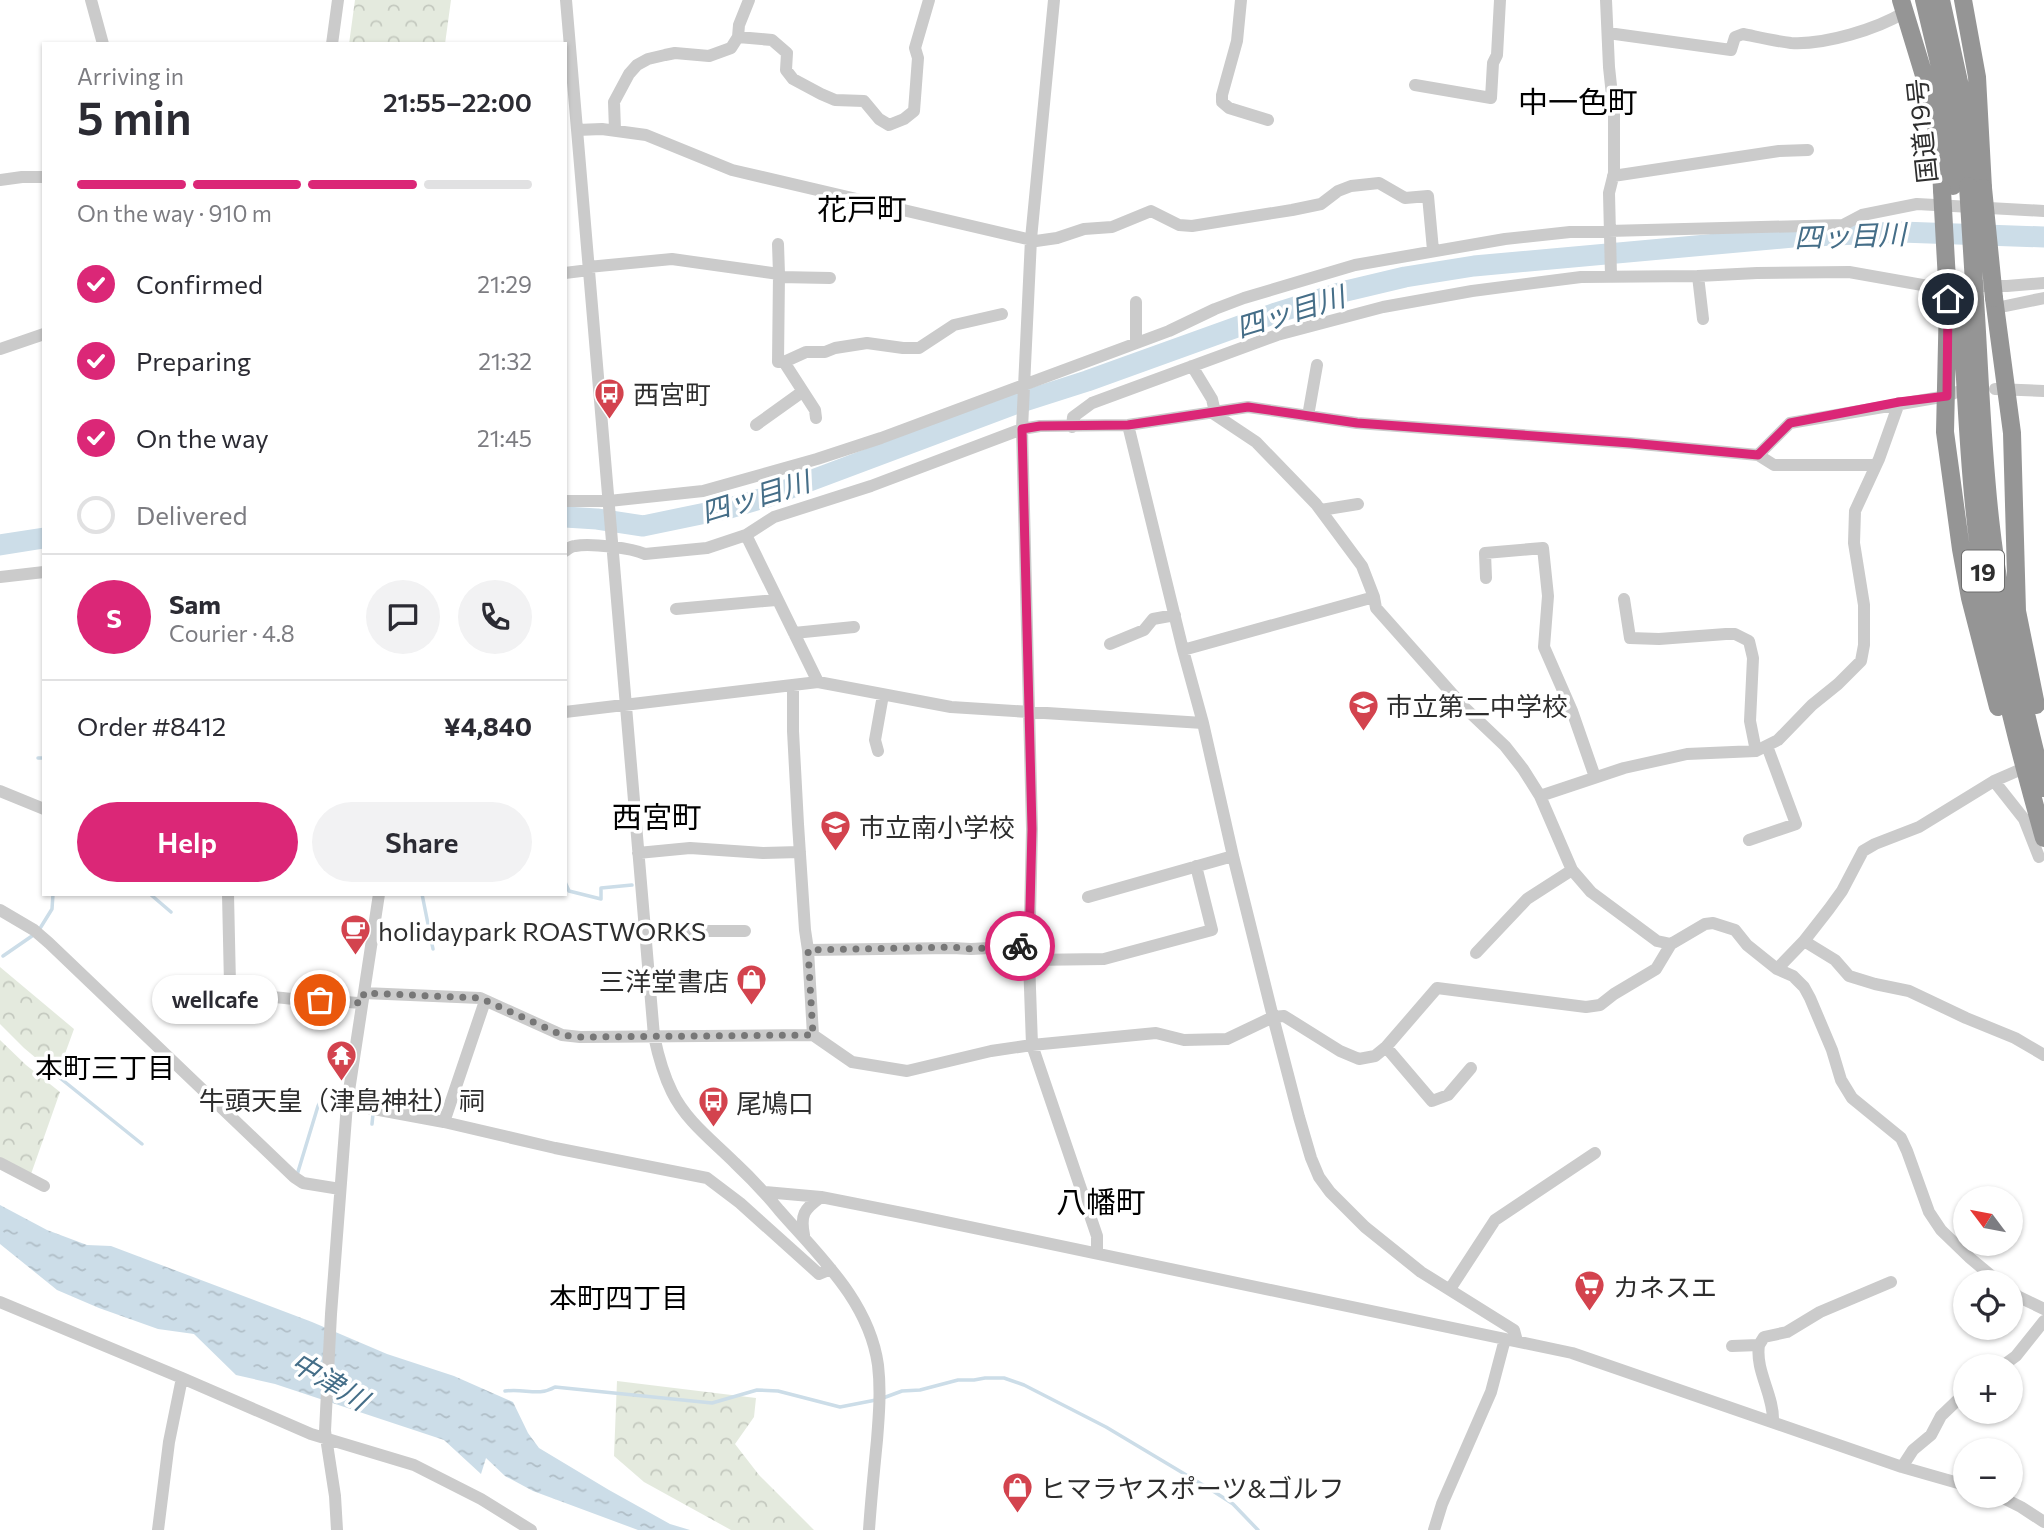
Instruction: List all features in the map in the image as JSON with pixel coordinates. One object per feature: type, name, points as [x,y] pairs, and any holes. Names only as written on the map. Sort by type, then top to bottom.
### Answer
[{"type":"highway","name":"国道19号","points":[[1924,0],[1937,50],[1962,189]]},
{"type":"highway","name":"国道19号","points":[[1941,0],[1961,92],[1961,299],[1974,505],[1988,607],[2024,768],[2044,838]]},
{"type":"highway","name":"19","points":[[1963,0],[1977,77],[1962,189],[1961,299],[1952,394],[1945,432],[1970,598],[2001,719],[2024,768]]},
{"type":"highway","name":"19","points":[[1903,6],[1933,108],[1940,146],[1962,189],[1995,303],[2000,389],[2012,433],[2017,611],[2044,744]]},
{"type":"highway","name":"国道19号","points":[[1961,299],[1986,468],[1992,539],[2015,670],[2044,788]]},
{"type":"street","points":[[91,0],[102,42]]},
{"type":"street","points":[[332,42],[338,0]]},
{"type":"street","points":[[566,0],[573,139],[610,505],[654,1036],[661,1066],[673,1094],[694,1124],[765,1192],[804,1236],[848,1289],[860,1313],[878,1363],[879,1406],[869,1530]]},
{"type":"street","points":[[615,130],[614,102],[637,65],[665,55],[709,56],[731,48],[738,37],[739,25],[749,0]]},
{"type":"street","points":[[738,37],[772,40],[786,53],[786,70],[793,79],[835,100],[864,101],[879,119],[889,125],[914,111],[918,58],[915,48],[929,0]]},
{"type":"street","points":[[1054,0],[1031,239],[1022,429],[1032,829],[1029,960],[1032,1045],[1097,1236],[1097,1253]]},
{"type":"street","points":[[1241,0],[1237,41],[1222,102],[1229,108],[1268,120]]},
{"type":"street","points":[[1415,85],[1491,98],[1500,0]]},
{"type":"street","points":[[1606,0],[1614,114],[1614,176],[1609,193],[1611,276]]},
{"type":"street","points":[[1608,33],[1731,50],[1735,37],[1743,34],[1793,43],[1849,35],[1888,22],[1903,6]]},
{"type":"street","points":[[573,139],[615,130],[657,139],[732,170],[1036,241],[1057,238],[1084,229],[1112,227],[1151,211],[1179,225],[1192,226],[1241,219],[1321,204],[1338,191],[1351,186],[1379,183],[1405,198],[1427,196],[1433,250]]},
{"type":"street","points":[[1614,176],[1779,150],[1808,150]]},
{"type":"street","points":[[0,180],[42,177]]},
{"type":"street","points":[[567,501],[610,505],[703,491],[868,442],[1169,331],[1244,298],[1355,265],[1505,239],[1609,231],[1843,225],[1862,215],[1917,204],[2044,211]]},
{"type":"street","points":[[778,244],[778,362],[806,352],[825,352],[867,343],[919,348],[954,325],[1002,314]]},
{"type":"street","points":[[567,273],[672,260],[700,262],[779,276],[830,278]]},
{"type":"street","points":[[1072,427],[1073,416],[1092,403],[1277,335],[1410,301],[1472,291],[1581,277],[1756,273],[1849,272],[1928,286],[2044,284]]},
{"type":"street","points":[[1698,276],[1703,319]]},
{"type":"street","points":[[1995,303],[2044,299]]},
{"type":"street","points":[[1136,302],[1136,343]]},
{"type":"street","points":[[0,349],[42,335]]},
{"type":"street","points":[[784,362],[815,411],[816,418]]},
{"type":"street","points":[[1308,415],[1317,365]]},
{"type":"street","points":[[1192,366],[1212,399],[1213,412]]},
{"type":"street","points":[[2000,389],[2044,391]]},
{"type":"street","points":[[756,425],[802,391]]},
{"type":"street","points":[[1758,455],[1790,423],[1952,394]]},
{"type":"street","points":[[1540,796],[1624,768],[1687,754],[1761,748],[1778,740],[1861,660],[1864,645],[1864,605],[1854,543],[1855,511],[1876,465],[1899,402]]},
{"type":"street","points":[[567,550],[573,546],[613,544],[645,554],[708,548],[746,535],[774,517],[871,486],[1022,429],[1040,426],[1128,425],[1248,407],[1357,423],[1758,455],[1774,465],[1876,465]]},
{"type":"street","points":[[1213,412],[1256,442],[1321,510],[1362,566],[1376,608],[1464,707],[1505,746],[1523,769],[1540,796],[1572,870],[1591,892],[1657,941],[1671,944]]},
{"type":"street","points":[[1128,425],[1273,1017],[1299,1117],[1319,1177],[1365,1227],[1421,1272],[1514,1330],[1492,1392],[1441,1504],[1434,1530]]},
{"type":"street","points":[[1321,510],[1358,504]]},
{"type":"street","points":[[746,535],[818,682]]},
{"type":"street","points":[[1486,578],[1485,553],[1543,548],[1548,596],[1544,647],[1572,711],[1595,777]]},
{"type":"street","points":[[0,577],[42,572]]},
{"type":"street","points":[[1183,650],[1374,597]]},
{"type":"street","points":[[1623,599],[1630,638],[1735,634],[1749,642],[1754,658],[1750,721],[1796,824],[1749,840]]},
{"type":"street","points":[[676,609],[776,600]]},
{"type":"street","points":[[1110,643],[1144,630],[1153,619],[1175,615]]},
{"type":"street","points":[[794,633],[854,627]]},
{"type":"street","points":[[567,712],[818,682],[951,707],[1203,723]]},
{"type":"street","points":[[793,685],[793,731],[813,1035]]},
{"type":"street","points":[[877,751],[875,740],[883,695]]},
{"type":"street","points":[[1777,970],[1804,941],[1842,891],[1863,851],[1874,844],[1919,827],[1994,781],[2024,768]]},
{"type":"street","points":[[1994,781],[2024,819],[2039,858]]},
{"type":"street","points":[[0,791],[42,808]]},
{"type":"street","points":[[638,853],[690,848],[763,853],[800,852]]},
{"type":"street","points":[[1088,897],[1233,856]]},
{"type":"street","points":[[1029,960],[1104,959],[1212,930],[1196,866]]},
{"type":"street","points":[[1476,953],[1527,898],[1572,870]]},
{"type":"street","points":[[228,896],[229,985],[235,990],[271,996],[480,998],[562,1035],[580,1037],[813,1035],[852,1062],[907,1071],[991,1051],[1032,1045],[1156,1033],[1184,1040],[1227,1039],[1273,1017],[1284,1016],[1340,1051],[1359,1059],[1375,1056],[1387,1047],[1437,988],[1586,1007],[1600,1005],[1656,969],[1671,944],[1704,924],[1713,923],[1735,930],[1747,945],[1777,970],[1793,976],[1804,987],[1832,1050],[1841,1080],[1852,1098],[1900,1138],[1934,1220],[1955,1244],[1985,1270]]},
{"type":"street","points":[[337,1530],[335,1496],[325,1434],[331,1320],[347,1104],[379,896]]},
{"type":"street","points":[[0,911],[34,930],[49,943],[293,1177],[303,1183],[340,1189]]},
{"type":"street","points":[[647,936],[708,930],[745,931]]},
{"type":"street","points":[[1804,941],[1835,960],[1849,976],[1909,991],[2015,1038],[2044,1055]]},
{"type":"street","points":[[808,950],[1029,946]]},
{"type":"street","points":[[444,1122],[485,1001]]},
{"type":"street","points":[[1387,1047],[1432,1101],[1448,1095],[1471,1068]]},
{"type":"street","points":[[347,1104],[707,1178],[740,1203],[819,1274],[831,1269]]},
{"type":"street","points":[[1450,1289],[1495,1220],[1595,1153]]},
{"type":"street","points":[[0,1163],[44,1186]]},
{"type":"street","points":[[765,1192],[821,1197],[1572,1353],[1953,1481]]},
{"type":"street","points":[[804,1236],[801,1223],[804,1212],[821,1197]]},
{"type":"street","points":[[1773,1421],[1774,1410],[1757,1355],[1764,1337],[1787,1332],[1819,1312],[1891,1282]]},
{"type":"street","points":[[2023,1299],[2044,1309]]},
{"type":"street","points":[[0,1302],[311,1434],[325,1434],[436,1474],[530,1529]]},
{"type":"street","points":[[2018,1354],[2044,1321]]},
{"type":"street","points":[[1732,1346],[1759,1345]]},
{"type":"street","points":[[158,1530],[169,1442],[182,1378]]},
{"type":"street","points":[[1902,1466],[1913,1450],[1931,1435],[1941,1416],[1953,1404]]},
{"type":"street","points":[[2023,1508],[2044,1522]]},
{"type":"green space","points":[[355,0],[451,0],[445,42],[349,42]]},
{"type":"green space","points":[[0,967],[74,1029],[58,1073],[55,1074],[24,1048],[0,1024]]},
{"type":"green space","points":[[0,1040],[60,1092],[31,1174],[0,1157]]},
{"type":"green space","points":[[617,1381],[756,1398],[754,1417],[735,1444],[759,1475],[814,1530],[731,1530],[644,1482],[614,1456]]},
{"type":"water","name":"中津川","points":[[0,1205],[47,1230],[87,1245],[111,1246],[312,1322],[387,1354],[454,1376],[513,1402],[528,1433],[539,1448],[670,1524],[690,1530],[638,1530],[533,1491],[505,1476],[486,1458],[481,1474],[444,1440],[275,1384],[236,1375],[194,1334],[158,1329],[57,1290],[0,1244]]},
{"type":"waterway","name":"四ッ目川","points":[[567,517],[643,526],[730,508],[1276,313],[1346,291],[1405,277],[1474,266],[1793,237],[1901,232],[2044,237]]},
{"type":"waterway","name":"四ッ目川","points":[[0,545],[42,538]]},
{"type":"waterway","points":[[567,886],[569,891],[601,899],[601,888],[632,885]]},
{"type":"waterway","points":[[39,930],[52,909],[53,896]]},
{"type":"waterway","points":[[152,896],[171,912]]},
{"type":"waterway","points":[[422,896],[433,949]]},
{"type":"waterway","points":[[3,956],[32,936]]},
{"type":"waterway","points":[[60,1078],[142,1144]]},
{"type":"waterway","points":[[297,1175],[318,1106],[325,1092]]},
{"type":"waterway","points":[[372,1124],[373,1114]]},
{"type":"waterway","points":[[883,1398],[902,1391],[920,1390],[958,1380],[1004,1378],[1024,1385],[1106,1427],[1213,1491],[1233,1504],[1258,1530]]},
{"type":"waterway","points":[[505,1391],[537,1392],[555,1387],[712,1403],[757,1390],[778,1391],[840,1407],[876,1400]]},
{"type":"way so far","points":[[320,1000],[362,1003],[364,993],[480,998],[562,1035],[580,1037],[813,1035],[808,950],[1020,946]]},
{"type":"place","name":"西宮町","points":[[610,420]]},
{"type":"place","name":"市立第二中学校","points":[[1363,732]]},
{"type":"place","name":"市立南小学校","points":[[836,853]]},
{"type":"place","name":"holidaypark ROASTWORKS","points":[[355,957]]},
{"type":"place","name":"wellcafe","points":[[320,1000]]},
{"type":"place","name":"三洋堂書店","points":[[752,1007]]},
{"type":"place","name":"牛頭天皇（津島神社）祠","points":[[342,1083]]},
{"type":"place","name":"尾鳩口","points":[[713,1129]]},
{"type":"place","name":"カネスエ","points":[[1590,1313]]},
{"type":"place","name":"ヒマラヤスポーツ&ゴルフ","points":[[1017,1514]]},
{"type":"district","name":"中一色町","points":[[1578,100]]},
{"type":"district","name":"花戸町","points":[[862,207]]},
{"type":"district","name":"西宮町","points":[[657,815]]},
{"type":"district","name":"本町三丁目","points":[[105,1067]]},
{"type":"district","name":"八幡町","points":[[1101,1200]]},
{"type":"district","name":"本町四丁目","points":[[619,1297]]},
{"type":"route","points":[[1020,946],[1029,946],[1032,829],[1022,429],[1040,426],[1128,425],[1248,407],[1357,423],[1758,455],[1790,423],[1899,402],[1947,396],[1948,299]]}]
